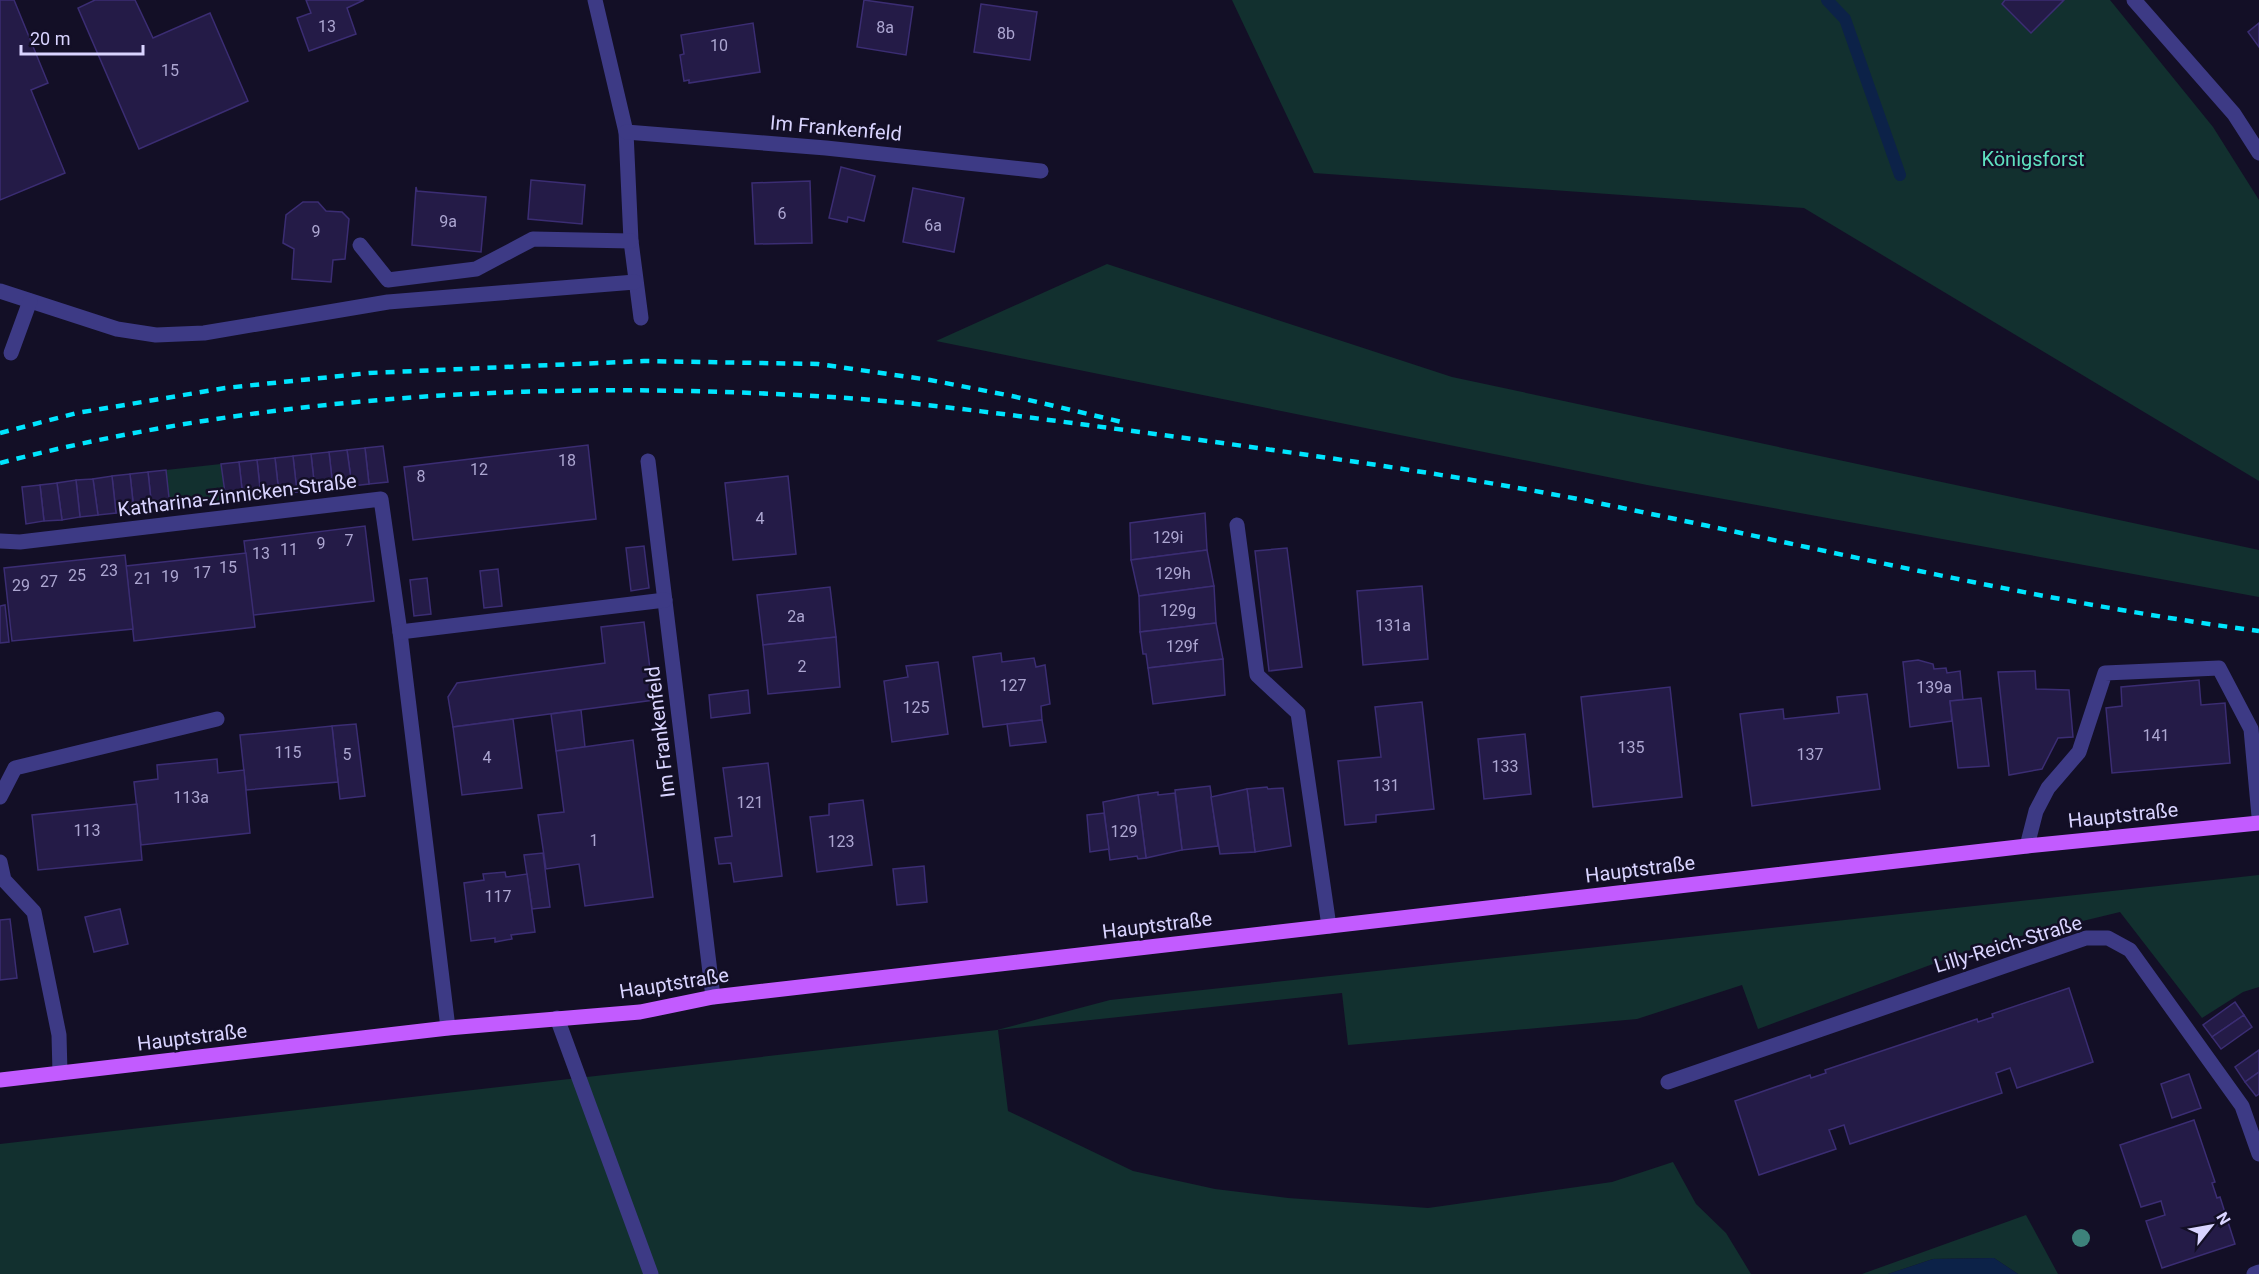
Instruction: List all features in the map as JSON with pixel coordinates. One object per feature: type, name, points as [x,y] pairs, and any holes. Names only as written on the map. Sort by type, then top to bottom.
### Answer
[{"type":"main road","name":"Hauptstraße","points":[[0,1080],[448,1028],[640,1012],[713,997],[2027,846],[2259,823]]},
{"type":"street","points":[[595,0],[626,132],[631,241],[641,318]]},
{"type":"street","points":[[2134,0],[2234,114],[2259,153]]},
{"type":"street","name":"Im Frankenfeld","points":[[626,132],[826,147],[1041,171]]},
{"type":"street","points":[[360,245],[388,280],[476,269],[532,239],[631,241]]},
{"type":"street","points":[[0,291],[117,330],[156,335],[204,333],[388,302],[635,282]]},
{"type":"street","points":[[11,353],[30,301]]},
{"type":"street","name":"Im Frankenfeld","points":[[648,461],[713,997]]},
{"type":"street","name":"Katharina-Zinnicken-Straße","points":[[0,541],[20,542],[381,499],[400,632],[448,1028]]},
{"type":"street","points":[[1237,525],[1257,675],[1298,713],[1329,926]]},
{"type":"street","points":[[400,632],[665,600]]},
{"type":"street","points":[[2027,846],[2036,811],[2048,788],[2079,752],[2105,673],[2219,668],[2255,728],[2259,816]]},
{"type":"street","points":[[0,797],[15,768],[217,719]]},
{"type":"street","points":[[0,862],[4,880],[34,912],[59,1035],[60,1073]]},
{"type":"street","name":"Lilly-Reich-Straße","points":[[1668,1082],[2086,938],[2108,938],[2130,950],[2242,1106],[2259,1154]]},
{"type":"street","points":[[557,1018],[651,1274]]},
{"type":"street","points":[[2254,1274],[2259,1272]]},
{"type":"green space","name":"Königsforst","points":[[1232,0],[2110,0],[2213,127],[2259,200],[2259,481],[1804,208],[1314,173]]},
{"type":"green space","points":[[1107,264],[1452,377],[2259,550],[2259,597],[1647,485],[936,341]]},
{"type":"green space","points":[[221,464],[226,500],[170,507],[166,470]]},
{"type":"green space","points":[[2259,875],[2259,987],[2243,992],[2202,1018],[2120,912],[1984,945],[1758,1029],[1742,985],[1637,1019],[1348,1045],[1342,993],[998,1030],[1008,1111],[1133,1171],[1215,1189],[1288,1198],[1428,1208],[1612,1182],[1673,1162],[1696,1204],[1726,1233],[1751,1274],[0,1274],[0,1144],[997,1030],[1110,1000]]},
{"type":"green space","points":[[2026,1215],[2058,1274],[2018,1274],[1994,1258],[1933,1259],[1888,1274],[1862,1274]]},
{"type":"water","points":[[1994,1258],[2018,1274],[1888,1274],[1933,1259]]},
{"type":"building","points":[[0,0],[14,0],[48,83],[31,90],[65,173],[0,200]]},
{"type":"building","points":[[95,0],[135,0],[153,38],[210,13],[248,101],[139,149],[78,8]]},
{"type":"building","points":[[306,0],[364,0],[347,8],[356,34],[309,51],[297,18],[311,13]]},
{"type":"building","points":[[864,0],[913,7],[906,55],[857,47]]},
{"type":"building","points":[[2005,0],[2064,0],[2031,33],[2002,4]]},
{"type":"building","points":[[981,4],[1037,12],[1030,60],[974,52]]},
{"type":"building","points":[[753,23],[760,72],[689,83],[689,80],[684,81],[680,55],[684,54],[681,35]]},
{"type":"building","points":[[2259,23],[2259,47],[2248,32]]},
{"type":"building","points":[[841,167],[875,176],[864,221],[848,217],[847,222],[829,218]]},
{"type":"building","points":[[531,180],[585,185],[582,224],[528,219]]},
{"type":"building","points":[[810,181],[812,243],[755,244],[752,183]]},
{"type":"building","points":[[416,187],[417,191],[486,197],[481,252],[412,245]]},
{"type":"building","points":[[913,188],[964,198],[954,252],[903,242]]},
{"type":"building","points":[[303,202],[318,202],[326,211],[342,212],[349,219],[345,259],[333,260],[331,282],[292,279],[294,249],[283,243],[286,215]]},
{"type":"building","points":[[588,445],[596,519],[413,540],[404,467]]},
{"type":"building","points":[[383,446],[388,482],[369,484],[365,448]]},
{"type":"building","points":[[365,448],[369,484],[352,486],[347,450]]},
{"type":"building","points":[[347,450],[352,486],[333,488],[329,452]]},
{"type":"building","points":[[329,452],[333,488],[315,490],[311,454]]},
{"type":"building","points":[[311,454],[315,490],[297,492],[293,456]]},
{"type":"building","points":[[293,456],[297,492],[279,494],[275,458]]},
{"type":"building","points":[[275,458],[279,494],[261,497],[257,460]]},
{"type":"building","points":[[257,460],[261,497],[243,498],[239,462]]},
{"type":"building","points":[[239,462],[243,498],[226,500],[221,464]]},
{"type":"building","points":[[166,470],[170,507],[152,509],[148,472]]},
{"type":"building","points":[[148,472],[152,509],[134,511],[130,474]]},
{"type":"building","points":[[130,474],[134,511],[116,513],[112,476]]},
{"type":"building","points":[[112,476],[116,513],[98,515],[93,479]]},
{"type":"building","points":[[788,476],[796,554],[733,560],[725,483]]},
{"type":"building","points":[[93,479],[98,515],[80,517],[76,480]]},
{"type":"building","points":[[76,480],[80,517],[62,520],[57,483]]},
{"type":"building","points":[[57,483],[62,520],[44,521],[40,485]]},
{"type":"building","points":[[40,485],[44,521],[26,524],[22,487]]},
{"type":"building","points":[[1205,513],[1207,550],[1131,560],[1130,523]]},
{"type":"building","points":[[365,526],[374,601],[253,615],[244,541]]},
{"type":"building","points":[[644,546],[649,588],[631,591],[626,548]]},
{"type":"building","points":[[1287,548],[1302,667],[1269,671],[1255,551]]},
{"type":"building","points":[[1207,550],[1214,586],[1139,596],[1131,560]]},
{"type":"building","points":[[246,553],[255,627],[134,641],[126,566]]},
{"type":"building","points":[[125,555],[133,629],[12,641],[4,568]]},
{"type":"building","points":[[498,569],[502,606],[484,608],[480,571]]},
{"type":"building","points":[[427,578],[431,614],[414,616],[410,580]]},
{"type":"building","points":[[1214,586],[1216,623],[1140,632],[1139,596]]},
{"type":"building","points":[[1422,586],[1428,659],[1363,665],[1357,591]]},
{"type":"building","points":[[830,587],[836,637],[763,645],[757,595]]},
{"type":"building","points":[[5,605],[9,642],[0,643],[0,606]]},
{"type":"building","points":[[644,622],[654,700],[453,727],[448,697],[457,683],[605,663],[601,627]]},
{"type":"building","points":[[1216,623],[1223,659],[1148,668],[1146,654],[1143,654],[1140,632]]},
{"type":"building","points":[[836,637],[840,687],[768,694],[763,645]]},
{"type":"building","points":[[1001,653],[1002,662],[1034,658],[1036,667],[1045,665],[1050,704],[1041,706],[1042,720],[983,727],[973,657]]},
{"type":"building","points":[[1223,659],[1225,695],[1153,704],[1148,668]]},
{"type":"building","points":[[1918,660],[1933,664],[1934,669],[1946,668],[1947,673],[1960,671],[1963,700],[1950,701],[1952,721],[1910,727],[1903,662]]},
{"type":"building","points":[[938,662],[948,734],[892,742],[884,681],[908,677],[906,666]]},
{"type":"building","points":[[2035,671],[2036,689],[2069,690],[2073,737],[2058,738],[2042,769],[2009,775],[1998,672]]},
{"type":"building","points":[[2199,680],[2201,705],[2225,703],[2230,763],[2112,773],[2106,708],[2122,706],[2121,687]]},
{"type":"building","points":[[1670,687],[1682,797],[1593,807],[1581,697]]},
{"type":"building","points":[[748,690],[750,713],[711,718],[709,695]]},
{"type":"building","points":[[1867,694],[1880,789],[1752,806],[1740,714],[1783,709],[1784,719],[1839,713],[1837,697]]},
{"type":"building","points":[[1981,698],[1989,766],[1958,768],[1950,701]]},
{"type":"building","points":[[1422,702],[1434,809],[1376,815],[1376,822],[1345,825],[1338,761],[1381,757],[1375,707]]},
{"type":"building","points":[[581,710],[585,747],[556,751],[551,714]]},
{"type":"building","points":[[513,719],[522,788],[462,795],[453,727]]},
{"type":"building","points":[[1042,720],[1046,742],[1010,746],[1007,724]]},
{"type":"building","points":[[356,724],[365,796],[340,799],[332,726]]},
{"type":"building","points":[[332,726],[338,782],[246,790],[240,735]]},
{"type":"building","points":[[1525,734],[1531,794],[1484,799],[1478,739]]},
{"type":"building","points":[[633,740],[653,897],[585,906],[579,864],[546,869],[538,815],[564,812],[556,751]]},
{"type":"building","points":[[217,759],[218,773],[244,770],[250,833],[141,845],[134,782],[158,779],[157,765]]},
{"type":"building","points":[[768,763],[782,876],[734,882],[731,863],[719,864],[715,838],[732,836],[723,768]]},
{"type":"building","points":[[1210,786],[1218,846],[1182,850],[1175,790]]},
{"type":"building","points":[[1267,787],[1268,789],[1283,788],[1291,846],[1255,852],[1247,789]]},
{"type":"building","points":[[1247,789],[1255,852],[1220,854],[1211,797]]},
{"type":"building","points":[[1158,792],[1158,795],[1175,793],[1182,850],[1146,858],[1138,795]]},
{"type":"building","points":[[1138,795],[1146,858],[1138,859],[1137,856],[1110,860],[1103,802]]},
{"type":"building","points":[[863,800],[872,865],[817,872],[810,817],[829,815],[829,804]]},
{"type":"building","points":[[137,804],[142,860],[38,870],[32,815]]},
{"type":"building","points":[[1104,813],[1109,849],[1090,852],[1087,815]]},
{"type":"building","points":[[543,853],[550,907],[532,909],[524,855]]},
{"type":"building","points":[[924,866],[927,902],[897,905],[893,869]]},
{"type":"building","points":[[505,872],[506,877],[527,874],[535,932],[511,935],[512,939],[495,942],[495,938],[471,941],[464,883],[484,880],[483,874]]},
{"type":"building","points":[[120,909],[128,944],[94,952],[85,917]]},
{"type":"building","points":[[10,919],[17,978],[0,980],[0,920]]},
{"type":"building","points":[[2069,988],[2093,1062],[2017,1088],[2010,1068],[1996,1073],[2002,1093],[1850,1144],[1844,1125],[1829,1130],[1836,1149],[1759,1175],[1735,1101],[1810,1075],[1811,1078],[1826,1073],[1825,1070],[1977,1019],[1978,1022],[1993,1017],[1992,1014]]},
{"type":"building","points":[[2235,1002],[2244,1015],[2212,1037],[2203,1025]]},
{"type":"building","points":[[2244,1015],[2252,1027],[2221,1049],[2212,1037]]},
{"type":"building","points":[[2259,1050],[2259,1072],[2245,1082],[2235,1067]]},
{"type":"building","points":[[2259,1072],[2259,1094],[2256,1096],[2245,1082]]},
{"type":"building","points":[[2189,1074],[2201,1108],[2172,1118],[2161,1084]]},
{"type":"building","points":[[2194,1120],[2215,1182],[2212,1183],[2217,1198],[2220,1197],[2235,1244],[2162,1268],[2146,1221],[2165,1215],[2161,1201],[2141,1207],[2120,1145]]},
{"type":"waterway","points":[[1827,0],[1845,19],[1900,175]]},
{"type":"railway","points":[[0,433],[77,413],[225,388],[369,373],[644,361],[818,364],[930,380],[1012,396],[1122,422]]},
{"type":"railway","points":[[0,463],[102,439],[205,421],[309,407],[413,397],[623,390],[728,392],[874,400],[998,413],[1163,435],[1478,481],[1667,517],[2004,588],[2174,619],[2259,631]]}]
